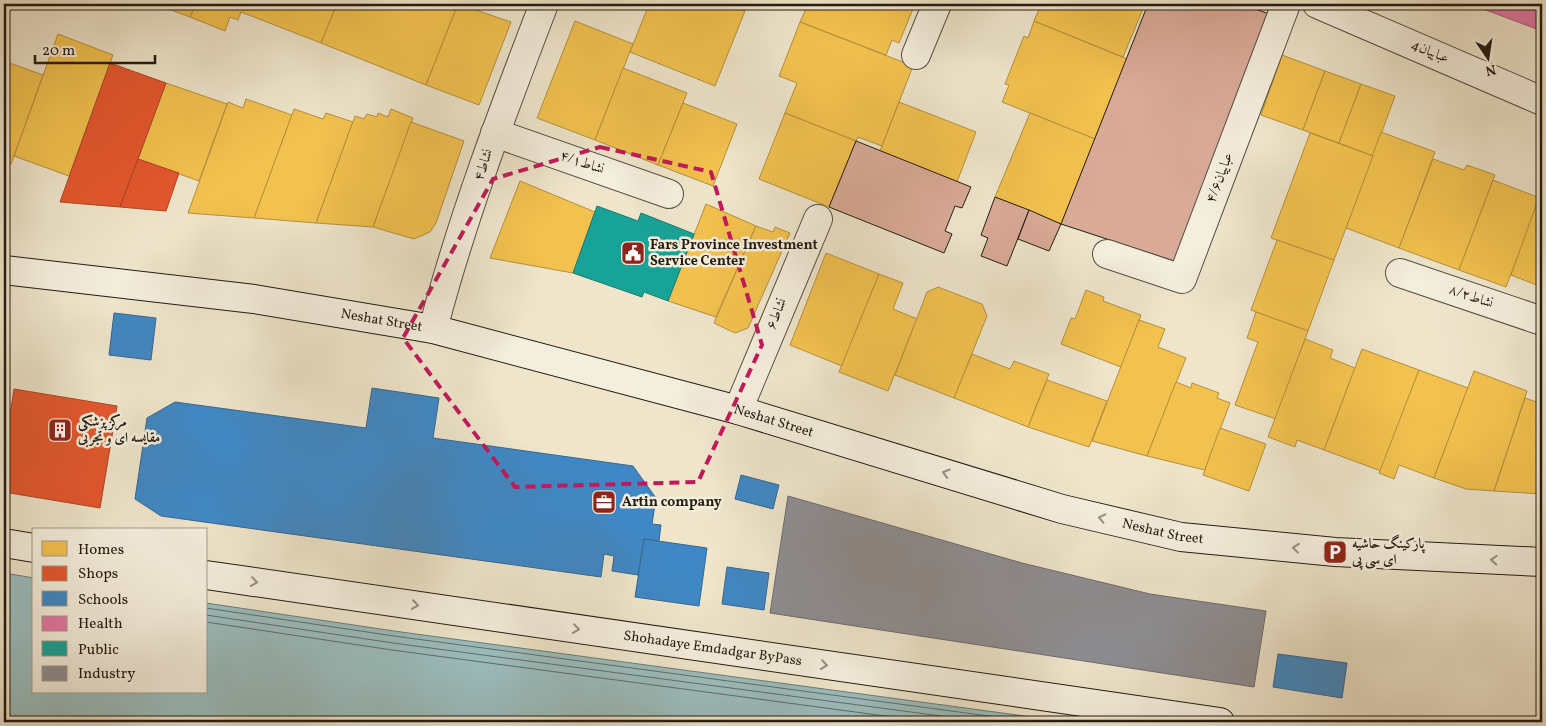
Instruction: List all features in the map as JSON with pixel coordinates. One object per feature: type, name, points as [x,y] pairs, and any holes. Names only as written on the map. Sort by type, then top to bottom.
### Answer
[{"type":"main road","name":"نشاط۴","points":[[433,329],[451,260],[495,133],[544,4]]},
{"type":"main road","points":[[916,55],[937,4]]},
{"type":"main road","name":"عباییان۴/۶","points":[[1108,254],[1182,279],[1286,4]]},
{"type":"main road","name":"عباییان4","points":[[1318,4],[1542,101]]},
{"type":"main road","name":"نشاط۴/۱","points":[[495,133],[669,194]]},
{"type":"main road","name":"نشاط۶","points":[[738,410],[818,219]]},
{"type":"main road","name":"Neshat Street","points":[[4,270],[254,299],[433,329],[738,410],[1062,508],[1181,537],[1335,552],[1542,562]]},
{"type":"main road","name":"نشاط۸/۲","points":[[1400,273],[1542,321]]},
{"type":"main road","points":[[4,543],[32,548]]},
{"type":"main road","name":"Shohadaye Emdadgar ByPass","points":[[208,575],[1220,722]]},
{"type":"highlighted area","points":[[600,147],[711,172],[762,345],[698,482],[515,487],[403,338],[493,179]]},
{"type":"water","points":[[4,573],[32,578],[32,694],[208,694],[208,603],[394,631],[1069,722],[4,722]]},
{"type":"building: Homes","points":[[155,4],[196,4],[190,17]]},
{"type":"building: Homes","points":[[196,4],[337,4],[321,43],[241,12],[238,20],[230,17],[225,31],[190,17]]},
{"type":"building: Homes","points":[[337,4],[441,4],[456,9],[426,85],[321,43]]},
{"type":"building: Homes","points":[[458,4],[511,22],[479,105],[426,85]]},
{"type":"building: Homes","points":[[649,4],[728,4],[745,11],[715,86],[630,52]]},
{"type":"building: Homes","points":[[808,4],[915,4],[899,43],[892,40],[886,55],[800,22]]},
{"type":"building: Homes","points":[[1041,4],[1145,4],[1123,57],[1034,21]]},
{"type":"building: Homes","points":[[575,21],[633,44],[595,140],[537,118]]},
{"type":"building: Homes","points":[[1034,21],[1127,59],[1095,139],[1002,102],[1009,85],[1005,84],[1024,36],[1028,38]]},
{"type":"building: Homes","points":[[800,22],[913,66],[882,146],[858,137],[856,141],[785,113],[797,83],[779,76]]},
{"type":"building: Homes","points":[[58,34],[113,55],[69,176],[14,156]]},
{"type":"building: Homes","points":[[1282,55],[1325,71],[1303,130],[1261,115]]},
{"type":"building: Homes","points":[[4,61],[43,75],[11,164],[4,161]]},
{"type":"building: Homes","points":[[623,68],[687,93],[658,165],[595,140]]},
{"type":"building: Homes","points":[[1325,71],[1361,84],[1339,143],[1303,130]]},
{"type":"building: Homes","points":[[166,83],[227,104],[199,181],[138,159]]},
{"type":"building: Homes","points":[[1361,84],[1395,96],[1373,156],[1339,143]]},
{"type":"building: Homes","points":[[246,99],[292,115],[254,218],[188,213],[228,102],[243,108]]},
{"type":"building: Homes","points":[[899,102],[976,132],[957,182],[880,151]]},
{"type":"building: Homes","points":[[683,103],[737,124],[713,186],[658,165]]},
{"type":"building: Homes","points":[[294,109],[323,119],[326,113],[353,122],[316,223],[254,218]]},
{"type":"building: Homes","points":[[391,109],[413,118],[373,227],[316,223],[355,116],[364,119],[367,114],[377,117],[378,113],[388,117]]},
{"type":"building: Homes","points":[[785,113],[856,141],[829,207],[759,179]]},
{"type":"building: Homes","points":[[1030,113],[1095,139],[1061,224],[995,197]]},
{"type":"building: Homes","points":[[411,122],[464,141],[436,223],[430,232],[414,239],[373,227]]},
{"type":"building: Homes","points":[[1381,132],[1435,152],[1399,248],[1346,228]]},
{"type":"building: Homes","points":[[1310,133],[1373,156],[1334,260],[1271,238]]},
{"type":"building: Homes","points":[[1433,159],[1464,170],[1467,165],[1495,175],[1459,270],[1399,248]]},
{"type":"building: Homes","points":[[1493,180],[1540,198],[1506,287],[1459,270]]},
{"type":"building: Homes","points":[[520,181],[595,212],[573,273],[490,258]]},
{"type":"building: Homes","points":[[1542,189],[1542,287],[1511,275]]},
{"type":"building: Homes","points":[[706,204],[756,226],[716,317],[668,301]]},
{"type":"building: Homes","points":[[756,226],[773,232],[775,227],[790,233],[748,328],[735,333],[714,323]]},
{"type":"building: Homes","points":[[1277,240],[1334,260],[1308,331],[1251,310]]},
{"type":"building: Homes","points":[[826,253],[879,274],[842,366],[790,345]]},
{"type":"building: Homes","points":[[879,274],[903,283],[893,309],[917,319],[888,391],[839,372]]},
{"type":"building: Homes","points":[[938,287],[982,304],[987,316],[954,398],[895,375],[927,292]]},
{"type":"building: Homes","points":[[1086,290],[1104,297],[1103,301],[1141,315],[1121,367],[1061,344],[1071,318],[1075,319]]},
{"type":"building: Homes","points":[[1256,312],[1308,331],[1276,419],[1235,405],[1258,342],[1247,338]]},
{"type":"building: Homes","points":[[1139,320],[1165,329],[1158,347],[1186,358],[1147,456],[1092,441]]},
{"type":"building: Homes","points":[[1305,339],[1333,350],[1330,358],[1355,368],[1324,450],[1297,440],[1295,447],[1268,437]]},
{"type":"building: Homes","points":[[1362,349],[1419,370],[1381,471],[1324,450]]},
{"type":"building: Homes","points":[[972,354],[1010,369],[1014,361],[1049,374],[1028,427],[954,398]]},
{"type":"building: Homes","points":[[1419,370],[1468,388],[1434,478],[1399,465],[1394,479],[1379,473]]},
{"type":"building: Homes","points":[[1474,371],[1527,391],[1494,491],[1466,489],[1434,478]]},
{"type":"building: Homes","points":[[1047,380],[1107,401],[1089,447],[1028,427]]},
{"type":"building: Homes","points":[[1176,382],[1191,388],[1192,383],[1219,393],[1217,398],[1230,403],[1205,470],[1147,456]]},
{"type":"building: Homes","points":[[1525,398],[1542,404],[1542,494],[1494,491]]},
{"type":"building: Homes","points":[[1220,428],[1266,444],[1249,491],[1203,475]]},
{"type":"building: Shops","points":[[110,63],[166,83],[120,207],[60,202]]},
{"type":"building: Shops","points":[[138,159],[179,173],[166,211],[120,207]]},
{"type":"building: Shops","name":"مرکز پزشکی مقایسه ای و تجربی","points":[[14,389],[117,406],[100,508],[4,492],[4,454]]},
{"type":"building: Schools","points":[[114,313],[156,318],[151,360],[109,355]]},
{"type":"building: Schools","points":[[372,388],[439,398],[433,438],[633,466],[656,498],[652,524],[661,525],[659,541],[644,539],[638,575],[612,571],[614,556],[604,554],[601,577],[161,516],[135,499],[147,418],[175,402],[366,428]]},
{"type":"building: Schools","points":[[741,475],[779,485],[773,509],[735,499]]},
{"type":"building: Schools","points":[[644,539],[707,548],[699,606],[635,597]]},
{"type":"building: Schools","points":[[727,567],[769,573],[764,610],[722,604]]},
{"type":"building: Schools","points":[[1278,654],[1347,663],[1342,698],[1273,687]]},
{"type":"building: Health","points":[[1470,4],[1542,4],[1542,31]]},
{"type":"building: Public","name":"Fars Province Investment Service Center","points":[[597,206],[638,221],[641,213],[694,234],[668,301],[644,292],[642,297],[573,273]]},
{"type":"building: Industry","points":[[788,496],[1022,563],[1150,594],[1266,611],[1254,687],[770,613]]},
{"type":"building: Other","points":[[1148,4],[1224,4],[1230,6],[1231,4],[1242,4],[1269,14],[1174,261],[1061,224]]},
{"type":"building: Other","points":[[856,141],[971,187],[962,208],[955,206],[945,231],[952,234],[944,253],[829,207]]},
{"type":"building: Other","points":[[995,197],[1029,210],[1007,266],[981,256],[988,238],[981,235]]},
{"type":"building: Other","points":[[1029,210],[1061,224],[1049,251],[1018,239]]},
{"type":"place","name":"Fars Province Investment Service Center","points":[[633,253]]},
{"type":"place","name":"مرکز پزشکی مقایسه ای و تجربی","points":[[60,430]]},
{"type":"place","name":"Artin company","points":[[604,502]]},
{"type":"place","name":"پارکینگ حاشیه ای سی پی","points":[[1335,552]]}]
